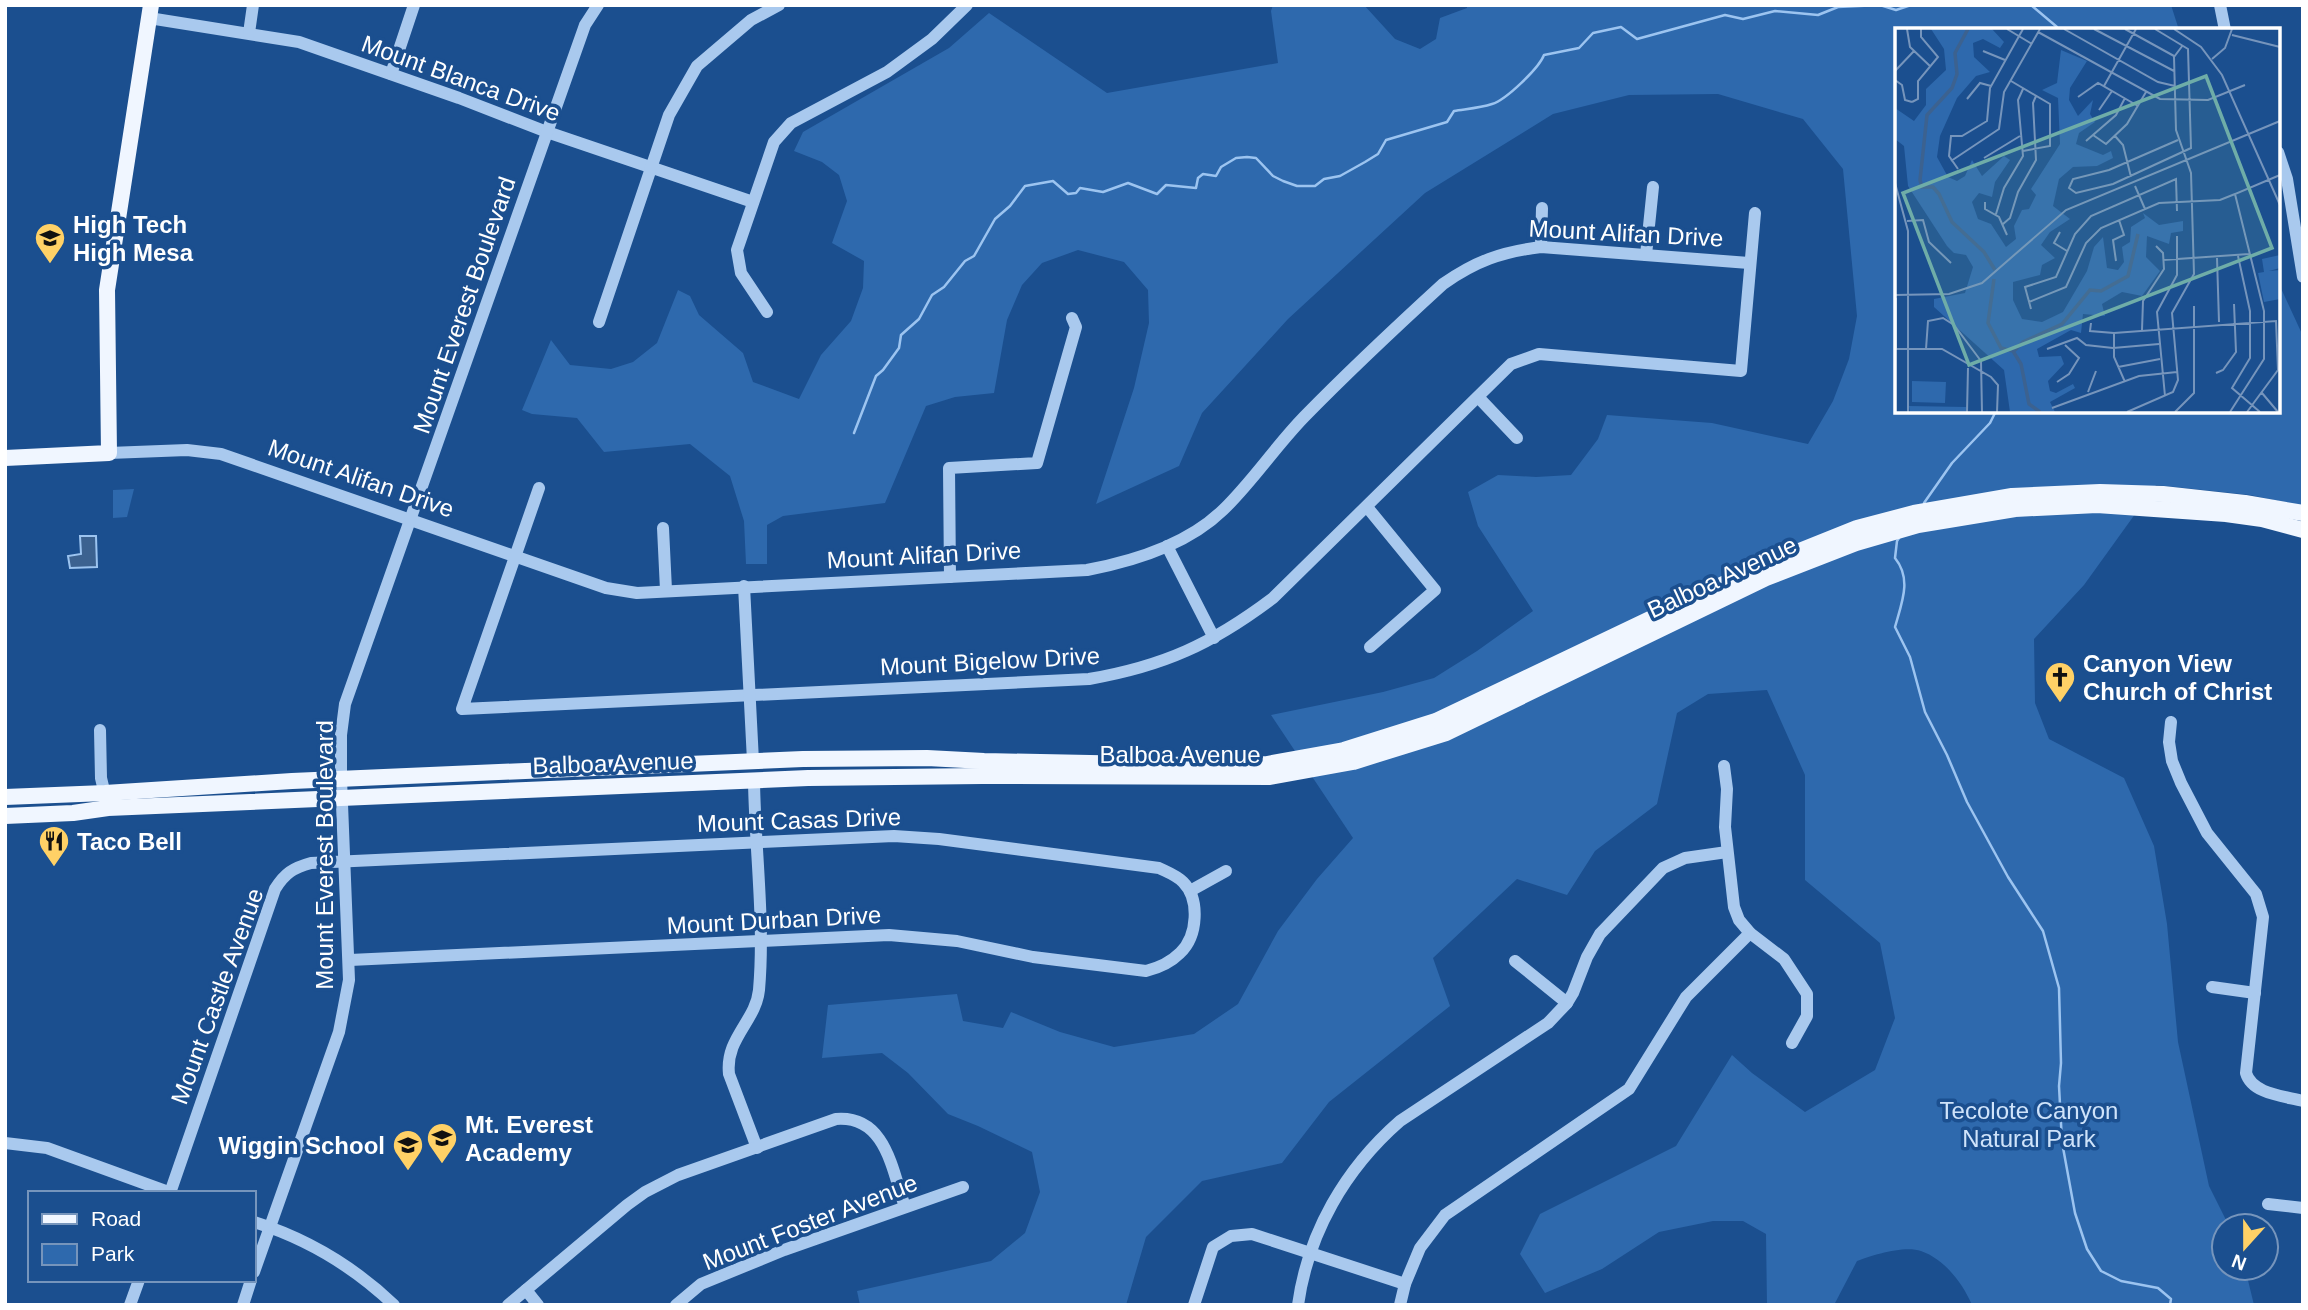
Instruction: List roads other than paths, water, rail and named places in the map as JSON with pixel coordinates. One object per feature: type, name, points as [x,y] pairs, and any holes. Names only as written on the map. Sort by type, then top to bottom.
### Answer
[{"type":"main road","points":[[109,453],[107,290],[150,11]]},
{"type":"main road","name":"Mount Alifan Drive","points":[[5,458],[109,453]]},
{"type":"main road","name":"Balboa Avenue","points":[[5,816],[73,813],[106,800],[341,779],[752,761],[927,758],[1177,765],[1268,764],[1344,750],[1437,721],[1757,568],[1857,528],[1914,513],[2012,496],[2100,492],[2163,494],[2245,503],[2303,513]]},
{"type":"main road","name":"Balboa Avenue","points":[[5,797],[106,800],[342,797],[754,780],[982,776],[1174,779],[1270,777],[1353,762],[1446,733],[1766,578],[1856,543],[1918,525],[2015,509],[2096,505],[2154,507],[2262,519],[2303,530]]},
{"type":"main road","points":[[2154,507],[2303,540]]},
{"type":"main road","points":[[754,780],[759,773],[772,767],[803,759]]},
{"type":"main road","points":[[724,782],[742,773],[752,761]]},
{"type":"street","points":[[249,33],[253,5]]},
{"type":"street","points":[[391,74],[414,5]]},
{"type":"street","name":"Mount Everest Boulevard","points":[[256,1266],[339,1032],[349,980],[341,779],[341,735],[345,704],[585,26],[598,5]]},
{"type":"street","points":[[598,322],[669,115],[697,66],[751,20],[779,5]]},
{"type":"street","points":[[767,312],[741,273],[737,250],[774,142],[791,122],[887,72],[932,39],[967,5]]},
{"type":"street","points":[[2220,5],[2225,28]]},
{"type":"street","name":"Mount Blanca Drive","points":[[150,11],[299,42],[547,132],[753,202]]},
{"type":"street","points":[[2280,158],[2287,179],[2303,277]]},
{"type":"street","points":[[1646,255],[1653,187]]},
{"type":"street","points":[[1541,247],[1542,208]]},
{"type":"street","points":[[1749,263],[1755,213]]},
{"type":"street","name":"Mount Alifan Drive","points":[[109,453],[187,450],[221,454],[606,588],[637,593],[1087,570],[1123,562],[1167,546],[1197,531],[1223,511],[1301,419],[1443,284],[1467,267],[1513,250],[1541,247],[1749,263]]},
{"type":"street","name":"Mount Bigelow Drive","points":[[515,557],[462,709],[1089,679],[1152,665],[1187,652],[1236,626],[1273,597],[1511,364],[1539,354],[1741,371],[1749,263]]},
{"type":"street","points":[[950,577],[949,468],[1037,463],[1076,327],[1072,318]]},
{"type":"street","points":[[1479,398],[1517,439]]},
{"type":"street","points":[[515,557],[540,488]]},
{"type":"street","points":[[1367,507],[1435,590],[1370,648]]},
{"type":"street","points":[[663,528],[666,590]]},
{"type":"street","points":[[1167,546],[1214,638]]},
{"type":"street","points":[[744,586],[752,761]]},
{"type":"street","points":[[2171,722],[2169,742],[2172,761],[2181,783],[2207,832],[2256,894],[2263,917],[2246,1073],[2248,1082],[2258,1088],[2303,1101]]},
{"type":"street","points":[[100,730],[101,778],[106,800]]},
{"type":"street","points":[[1724,766],[1727,789],[1725,827],[1734,907],[1739,920],[1750,933],[1784,960],[1807,993],[1807,1016],[1792,1042]]},
{"type":"street","points":[[754,780],[760,942],[758,993],[751,1013],[734,1040],[729,1074],[757,1148]]},
{"type":"street","name":"Mount Casas Drive","points":[[346,861],[894,836],[939,839],[1159,868],[1177,876],[1189,891]]},
{"type":"street","points":[[1298,1305],[1310,1254],[1320,1227],[1342,1185],[1383,1136],[1411,1113],[1548,1023],[1567,1003],[1600,934],[1663,868],[1685,858],[1727,852]]},
{"type":"street","name":"Mount Castle Avenue","points":[[171,1191],[275,889],[283,876],[294,867],[346,861]]},
{"type":"street","points":[[1189,891],[1226,870]]},
{"type":"street","name":"Mount Durban Drive","points":[[350,960],[888,935],[924,936],[1033,957],[1146,971],[1159,967],[1181,953],[1188,943],[1196,917],[1189,891]]},
{"type":"street","points":[[1400,1305],[1405,1284],[1420,1248],[1445,1215],[1629,1088],[1686,997],[1750,933]]},
{"type":"street","points":[[1515,961],[1567,1003]]},
{"type":"street","points":[[2213,987],[2255,993]]},
{"type":"street","points":[[508,1305],[645,1192],[678,1175],[836,1119],[848,1118],[873,1129],[881,1140],[905,1207]]},
{"type":"street","points":[[5,1143],[47,1149],[164,1191]]},
{"type":"street","name":"Mount Foster Avenue","points":[[676,1305],[701,1284],[783,1250],[963,1187]]},
{"type":"street","points":[[2268,1204],[2303,1208]]},
{"type":"street","points":[[256,1223],[317,1247],[364,1277],[394,1305]]},
{"type":"street","points":[[1194,1305],[1207,1258],[1213,1247],[1231,1236],[1252,1234],[1405,1284]]},
{"type":"street","points":[[130,1305],[138,1282]]},
{"type":"street","points":[[243,1305],[250,1282]]},
{"type":"street","points":[[526,1290],[538,1305]]},
{"type":"waterway","points":[[1880,5],[1896,10],[1911,5]]},
{"type":"waterway","points":[[854,433],[876,376],[899,348],[901,335],[919,319],[932,295],[944,287],[965,261],[974,256],[995,219],[1010,206],[1025,186],[1053,181],[1068,194],[1076,193],[1080,188],[1103,192],[1128,183],[1157,194],[1166,185],[1196,188],[1198,178],[1203,174],[1216,176],[1221,167],[1236,158],[1247,157],[1256,158],[1273,176],[1283,181],[1297,186],[1315,186],[1324,179],[1340,176],[1378,154],[1386,140],[1447,122],[1454,111],[1498,101],[1529,75],[1544,55],[1579,48],[1593,33],[1621,27],[1637,39],[1725,15],[1743,19],[1775,11],[1818,15],[1838,7],[1880,5]]},
{"type":"waterway","points":[[2031,5],[2057,28]]},
{"type":"waterway","points":[[1924,503],[1952,463],[1990,423],[1995,413]]},
{"type":"waterway","points":[[1899,538],[1895,558],[1903,574],[1904,591],[1895,627],[1910,657],[1925,712],[1967,802],[2008,877],[2043,931],[2059,988],[2062,1142],[2075,1213],[2087,1249],[2101,1271],[2121,1281],[2158,1288],[2171,1299],[2170,1305]]},
{"type":"place","name":"High Tech High Mesa","points":[[50,265]]},
{"type":"place","name":"Canyon View Church of Christ","points":[[2060,704]]},
{"type":"place","name":"Taco Bell","points":[[54,868]]},
{"type":"place","name":"Mt. Everest Academy","points":[[442,1165]]},
{"type":"place","name":"Wiggin School","points":[[408,1172]]},
{"type":"park label","name":"Tecolote Canyon Natural Park","points":[[2029,1124]]}]
